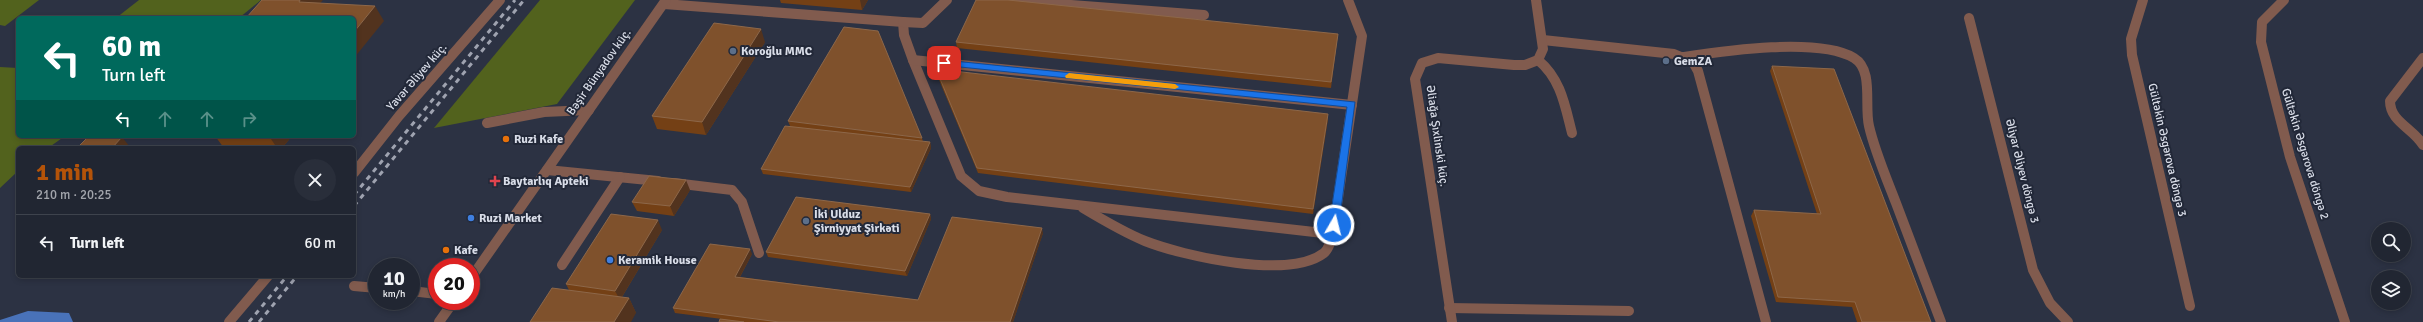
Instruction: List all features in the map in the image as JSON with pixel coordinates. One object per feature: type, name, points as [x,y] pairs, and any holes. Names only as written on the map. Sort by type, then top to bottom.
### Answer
[{"type":"street","name":"Yavər Əliyev küç.","points":[[358,162],[500,0]]},
{"type":"street","points":[[665,2],[923,23],[947,0]]},
{"type":"street","points":[[1005,0],[1204,15]]},
{"type":"street","points":[[1139,10],[1142,0]]},
{"type":"street","points":[[1080,206],[1123,232],[1154,245],[1203,257],[1254,265],[1279,266],[1297,264],[1315,259],[1325,252],[1334,225],[1362,36],[1348,0]]},
{"type":"street","points":[[1536,0],[1543,40],[1543,48],[1538,60],[1547,66],[1556,78],[1572,134]]},
{"type":"street","name":"Gültəkin Əsgərova döngə 3","points":[[2143,0],[2131,39],[2132,55],[2190,306]]},
{"type":"street","name":"Gültəkin Əsgərova döngə 2","points":[[2284,0],[2262,19],[2258,30],[2272,94],[2290,157],[2345,322]]},
{"type":"street","name":"Bəşir Bünyadov küç.","points":[[480,265],[665,2]]},
{"type":"street","name":"Əliyar Əliyev döngə 3","points":[[1969,18],[2033,270],[2050,303],[2068,322]]},
{"type":"street","points":[[903,22],[904,35],[912,60],[961,176],[979,191],[1007,197],[1080,206],[1323,233],[1334,225]]},
{"type":"street","points":[[1543,40],[1674,54],[1693,62],[1698,71],[1766,322]]},
{"type":"street","points":[[1683,57],[1701,53],[1783,47],[1839,51],[1859,60],[1865,69],[1867,80],[1867,118],[1874,145],[1941,322]]},
{"type":"street","name":"Əliağa Şıxlinski küç.","points":[[1452,322],[1415,79],[1416,71],[1420,64],[1434,58],[1514,65],[1525,65],[1538,60]]},
{"type":"street","points":[[2423,58],[2390,101],[2390,110],[2396,119],[2420,136],[2423,144]]},
{"type":"street","points":[[912,60],[1352,104]]},
{"type":"street","points":[[487,124],[544,112],[589,110]]},
{"type":"street","points":[[547,170],[732,190],[742,202],[759,253]]},
{"type":"street","points":[[562,264],[620,177]]},
{"type":"street","points":[[229,322],[266,278]]},
{"type":"street","points":[[354,286],[368,287]]},
{"type":"street","points":[[1450,308],[1629,311]]},
{"type":"street","points":[[439,322],[448,310]]},
{"type":"green space","points":[[0,0],[39,0],[16,16],[5,26],[0,25]]},
{"type":"green space","points":[[139,0],[261,0],[241,16],[119,16]]},
{"type":"green space","points":[[540,0],[635,0],[557,104],[434,128]]},
{"type":"green space","points":[[0,67],[16,68],[16,138],[62,138],[51,146],[16,146],[16,173],[0,188]]},
{"type":"water","points":[[28,311],[69,313],[73,322],[0,322],[0,320]]},
{"type":"building","points":[[262,0],[300,0],[299,2],[375,6],[356,30],[356,16],[248,16]]},
{"type":"building","points":[[976,0],[1008,0],[1338,34],[1331,82],[956,42]]},
{"type":"building","points":[[714,23],[761,29],[702,122],[652,116]]},
{"type":"building","points":[[844,27],[878,31],[922,138],[788,121]]},
{"type":"building","points":[[1772,66],[1834,69],[1931,322],[1862,322],[1855,302],[1778,297],[1754,210],[1821,214]]},
{"type":"building","points":[[936,69],[1328,114],[1313,209],[977,168]]},
{"type":"building","points":[[785,126],[930,142],[910,187],[761,169]]},
{"type":"building","points":[[87,138],[121,138],[114,146],[79,146]]},
{"type":"building","points":[[649,176],[686,180],[670,206],[632,202]]},
{"type":"building","points":[[796,197],[930,214],[905,271],[766,252]]},
{"type":"building","points":[[611,214],[658,220],[615,291],[566,284]]},
{"type":"building","points":[[952,217],[1042,228],[1010,322],[779,322],[673,308],[710,244],[750,249],[735,277],[918,300]]},
{"type":"building","points":[[552,288],[629,298],[614,322],[530,322]]},
{"type":"building","points":[[720,319],[744,322],[719,322]]},
{"type":"railway","points":[[356,193],[515,0]]},
{"type":"railway","points":[[356,204],[524,0]]},
{"type":"railway","points":[[249,322],[285,278]]},
{"type":"railway","points":[[259,322],[295,278]]},
{"type":"slow traffic","points":[[1069,76],[1175,87]]},
{"type":"place","name":"Koroğlu MMC","points":[[733,51]]},
{"type":"place","name":"GemZA","points":[[1666,61]]},
{"type":"place","name":"Ruzi Kafe","points":[[506,139]]},
{"type":"place","name":"Baytarlıq Apteki","points":[[495,181]]},
{"type":"place","name":"Ruzi Market","points":[[471,218]]},
{"type":"place","name":"İki Ulduz Şirniyyat Şirkəti","points":[[806,221]]},
{"type":"place","name":"Kafe","points":[[446,250]]},
{"type":"place","name":"Keramik House","points":[[610,260]]},
{"type":"route","points":[[944,63],[1352,104],[1334,225]]}]
